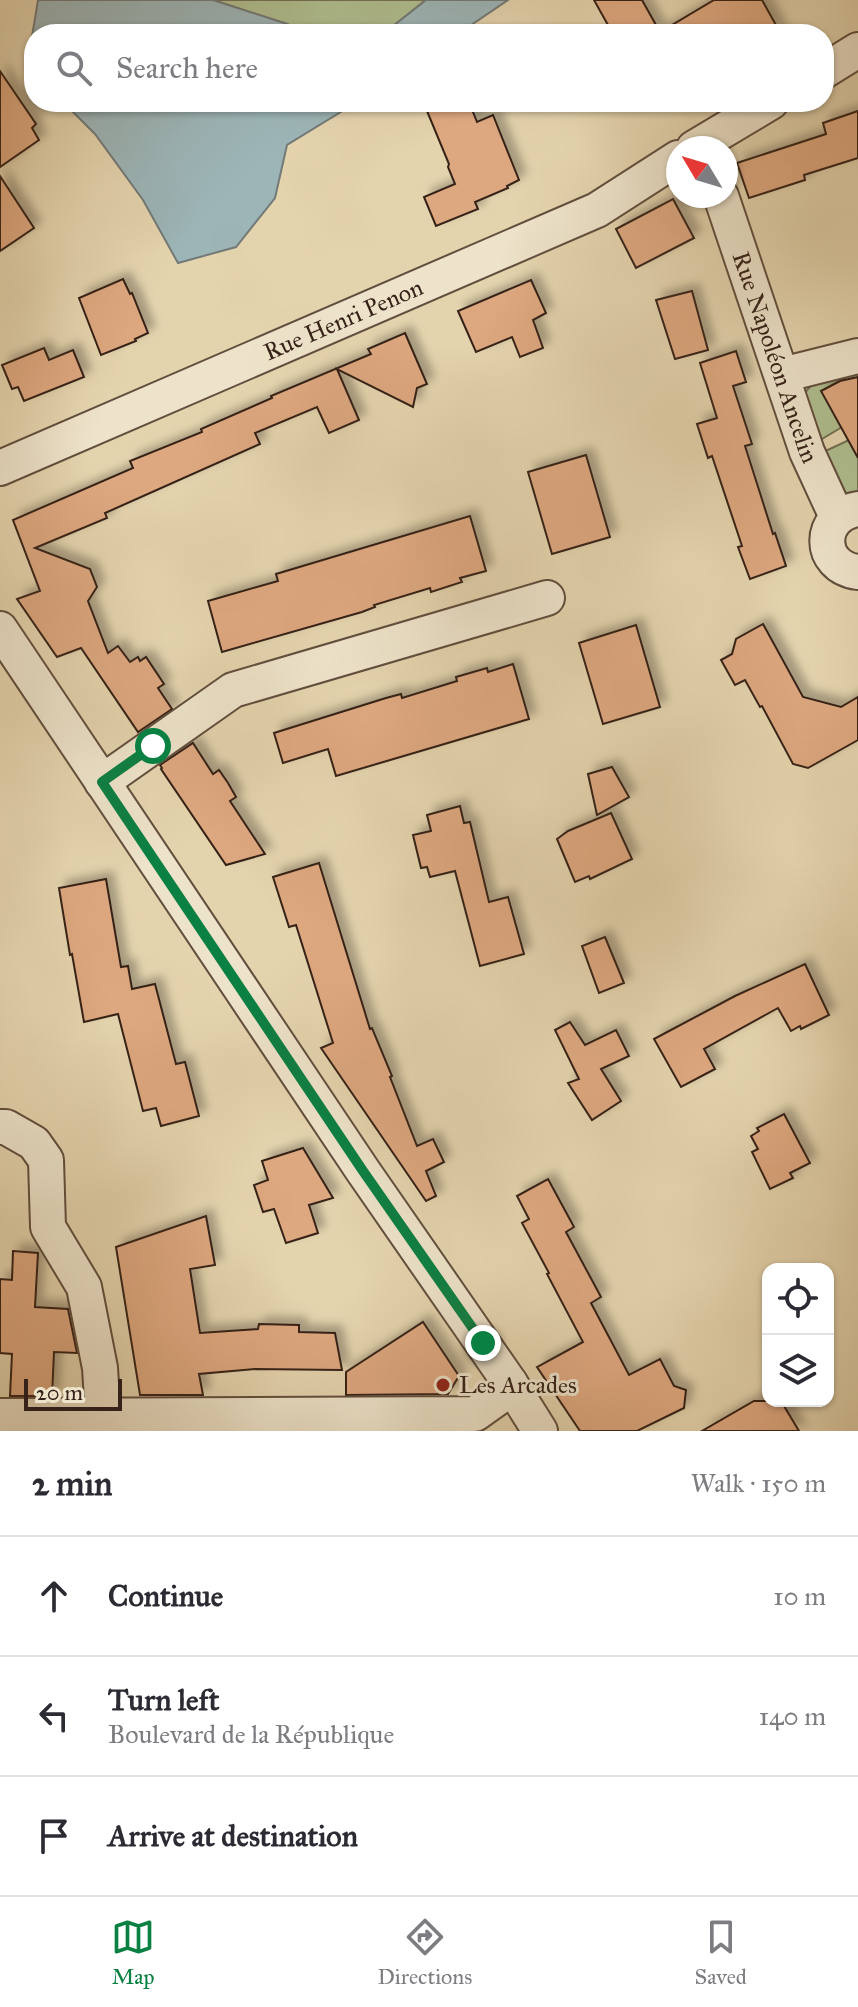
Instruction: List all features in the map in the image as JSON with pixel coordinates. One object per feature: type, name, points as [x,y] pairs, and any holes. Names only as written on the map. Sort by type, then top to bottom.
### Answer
[{"type":"street","points":[[834,65],[858,50]]},
{"type":"street","name":"Rue Henri Penon","points":[[716,136],[755,112]]},
{"type":"street","name":"Rue Henri Penon","points":[[0,468],[597,210],[666,167]]},
{"type":"street","name":"Rue Napoléon Ancelin","points":[[725,208],[807,452],[848,513],[831,526],[827,537],[828,548],[839,566],[858,572]]},
{"type":"street","points":[[782,375],[858,356]]},
{"type":"street","points":[[102,782],[233,690],[547,598]]},
{"type":"street","points":[[0,629],[540,1431]]},
{"type":"street","points":[[0,1127],[6,1127],[34,1143],[46,1160],[48,1227],[84,1287],[100,1368],[103,1415]]},
{"type":"street","points":[[0,1416],[475,1414],[496,1399],[510,1383]]},
{"type":"green space","points":[[213,0],[426,0],[396,24],[287,24]]},
{"type":"green space","points":[[856,372],[822,391],[842,427],[817,442],[803,395],[813,383]]},
{"type":"green space","points":[[849,440],[858,454],[858,495],[844,496],[819,454]]},
{"type":"water","points":[[38,0],[213,0],[287,24],[34,24]]},
{"type":"water","points":[[426,0],[508,0],[473,24],[396,24]]},
{"type":"water","points":[[73,112],[341,112],[287,145],[275,198],[236,247],[178,263],[143,200],[95,134]]},
{"type":"building","points":[[594,0],[642,0],[656,24],[607,24]]},
{"type":"building","points":[[714,0],[762,0],[775,24],[674,24]]},
{"type":"building","points":[[0,71],[24,106],[24,112],[28,112],[36,124],[32,128],[39,140],[0,167]]},
{"type":"building","points":[[858,111],[858,158],[804,175],[805,180],[749,198],[738,163],[826,134],[823,123]]},
{"type":"building","points":[[427,112],[473,112],[477,122],[493,115],[519,180],[475,202],[478,209],[436,226],[424,197],[455,184]]},
{"type":"building","points":[[0,176],[34,228],[0,251]]},
{"type":"building","points":[[666,203],[666,208],[678,208],[694,238],[636,268],[616,229]]},
{"type":"building","points":[[123,279],[148,333],[101,355],[79,298]]},
{"type":"building","points":[[531,280],[546,313],[533,320],[543,348],[520,357],[512,337],[476,352],[458,311]]},
{"type":"building","points":[[692,291],[708,350],[675,359],[656,300]]},
{"type":"building","points":[[405,333],[427,384],[417,388],[413,407],[337,369],[359,420],[329,433],[317,407],[255,433],[260,444],[105,513],[107,518],[35,548],[90,569],[97,587],[88,601],[108,653],[118,646],[130,662],[146,657],[164,684],[158,688],[172,709],[138,732],[81,648],[57,657],[17,599],[40,591],[13,520],[133,468],[130,461],[202,432],[201,429],[271,396],[371,354],[368,349]]},
{"type":"building","points":[[44,348],[49,360],[73,350],[84,377],[24,401],[18,387],[12,389],[2,365]]},
{"type":"building","points":[[736,351],[746,382],[733,386],[752,444],[745,446],[786,566],[750,579],[712,456],[708,458],[697,424],[717,418],[700,363]]},
{"type":"building","points":[[858,377],[858,458],[821,391],[840,381]]},
{"type":"building","points":[[586,455],[610,537],[552,554],[528,472]]},
{"type":"building","points":[[470,516],[486,571],[460,578],[462,582],[431,592],[430,588],[374,605],[362,612],[222,652],[208,601],[278,581],[276,574]]},
{"type":"building","points":[[763,624],[803,697],[841,707],[858,697],[858,740],[808,768],[793,764],[745,680],[735,685],[721,660],[732,654],[736,639]]},
{"type":"building","points":[[636,625],[660,707],[603,724],[579,643]]},
{"type":"building","points":[[513,664],[529,719],[336,776],[328,749],[283,763],[274,733],[386,698],[401,694],[402,698],[487,668],[488,672]]},
{"type":"building","points":[[193,743],[213,774],[219,770],[228,783],[236,797],[230,801],[265,854],[226,865],[161,769],[160,765]]},
{"type":"building","points":[[612,767],[629,797],[597,815],[588,774]]},
{"type":"building","points":[[460,806],[464,823],[470,822],[489,902],[508,897],[524,954],[480,966],[455,871],[430,877],[427,867],[421,868],[413,835],[431,831],[427,815]]},
{"type":"building","points":[[611,813],[632,859],[590,879],[589,876],[575,882],[557,839],[568,831]]},
{"type":"building","points":[[319,863],[370,1029],[392,1076],[417,1146],[433,1139],[444,1162],[426,1171],[436,1196],[426,1201],[321,1048],[333,1043],[296,925],[289,927],[273,877]]},
{"type":"building","points":[[106,879],[121,967],[128,966],[132,989],[155,984],[176,1064],[185,1062],[199,1116],[161,1126],[156,1108],[143,1111],[118,1014],[84,1022],[59,888]]},
{"type":"building","points":[[605,937],[624,983],[599,993],[582,946]]},
{"type":"building","points":[[805,964],[829,1015],[791,1031],[778,1008],[704,1049],[715,1069],[681,1087],[654,1039],[735,996]]},
{"type":"building","points":[[570,1022],[585,1045],[616,1030],[629,1056],[601,1069],[621,1101],[592,1120],[568,1083],[579,1079],[555,1030]]},
{"type":"building","points":[[784,1114],[810,1163],[790,1173],[793,1178],[770,1189],[752,1152],[758,1149],[751,1136],[759,1131],[757,1128]]},
{"type":"building","points":[[303,1148],[333,1198],[309,1205],[318,1233],[286,1243],[274,1209],[263,1212],[254,1185],[268,1180],[262,1161]]},
{"type":"building","points":[[548,1179],[574,1227],[566,1232],[601,1297],[591,1303],[629,1375],[660,1359],[674,1386],[686,1390],[684,1408],[637,1431],[580,1431],[537,1367],[583,1342],[522,1223],[529,1219],[517,1196]]},
{"type":"building","points":[[206,1216],[215,1265],[190,1269],[200,1333],[258,1329],[259,1324],[299,1325],[299,1332],[335,1333],[342,1370],[255,1369],[199,1374],[203,1395],[140,1395],[116,1247]]},
{"type":"building","points":[[13,1251],[38,1253],[35,1307],[68,1309],[77,1353],[54,1352],[52,1396],[10,1396],[12,1354],[0,1353],[0,1279],[12,1280]]},
{"type":"building","points":[[423,1322],[459,1376],[448,1394],[346,1395],[346,1372]]},
{"type":"building","points":[[754,1401],[762,1401],[762,1407],[785,1407],[799,1431],[702,1431]]},
{"type":"place","name":"Les Arcades","points":[[443,1385]]},
{"type":"route","points":[[153,746],[102,782],[363,1171],[483,1343]]}]
